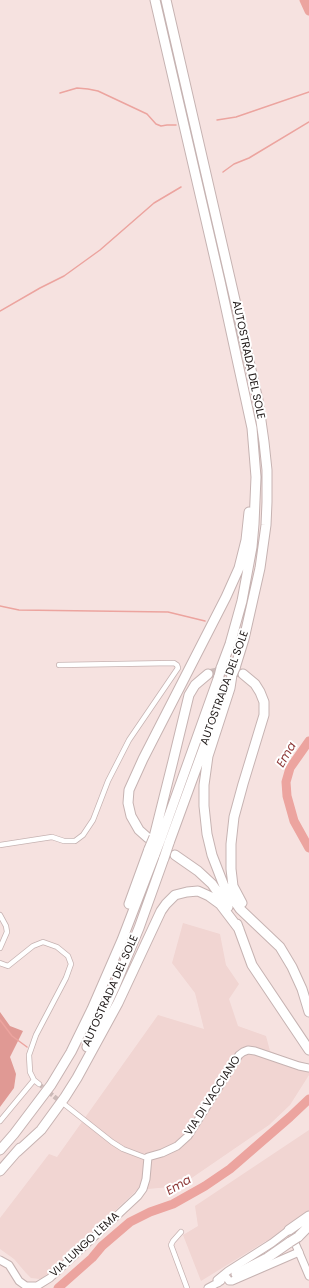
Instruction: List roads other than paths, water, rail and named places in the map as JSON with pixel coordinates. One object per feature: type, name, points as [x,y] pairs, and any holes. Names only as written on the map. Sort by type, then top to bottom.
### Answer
[{"type":"highway","name":"AUTOSTRADA DEL SOLE","points":[[0,1171],[18,1152],[48,1112],[76,1069],[115,986],[139,928],[156,854],[154,838],[230,644],[242,601],[251,553],[256,484],[252,428],[234,341],[155,0]]},
{"type":"highway","name":"AUTOSTRADA DEL SOLE","points":[[0,1150],[51,1085],[71,1052],[92,1009],[122,940],[156,854],[169,843],[201,754],[233,672],[248,625],[260,568],[266,525],[267,470],[258,400],[166,0]]},
{"type":"highway","points":[[208,674],[195,685],[188,700],[154,838],[139,830],[131,816],[128,803],[130,790],[143,759],[226,597],[238,568],[244,549],[248,521],[254,449]]},
{"type":"highway","points":[[233,672],[230,688],[208,756],[204,785],[204,806],[207,834],[212,855],[224,886],[240,909],[280,947],[292,966],[302,989],[309,1012]]},
{"type":"highway","points":[[243,674],[255,684],[260,692],[264,702],[264,715],[234,817],[231,844],[231,869],[233,886],[241,902],[259,928]]},
{"type":"highway","points":[[175,855],[198,871],[212,884],[224,900],[235,919],[252,965],[309,1050]]},
{"type":"highway","points":[[18,1152],[40,1130],[65,1097],[77,1078],[118,1003],[166,904],[175,895],[198,891],[209,896],[220,904],[239,929]]},
{"type":"highway","points":[[293,1238],[297,1224],[309,1216]]},
{"type":"highway","points":[[236,1274],[266,1258],[309,1226]]},
{"type":"highway","points":[[293,1238],[309,1230]]},
{"type":"street","points":[[0,845],[52,837],[64,841],[75,841],[83,835],[93,820],[108,781],[128,740],[178,668],[174,663],[59,665]]},
{"type":"street","points":[[0,948],[7,932],[1,919]]},
{"type":"street","points":[[0,963],[8,966],[33,946],[43,942],[57,947],[68,956],[71,964],[66,978],[31,1047],[29,1055],[30,1072],[34,1080],[39,1084]]},
{"type":"street","name":"VIA DI VACCIANO","points":[[148,1157],[162,1153],[177,1146],[188,1136],[239,1055],[245,1051],[251,1050],[262,1052],[299,1066],[309,1068]]},
{"type":"street","points":[[0,1121],[34,1080]]},
{"type":"street","points":[[64,1104],[123,1149],[144,1157],[148,1157]]},
{"type":"street","name":"VIA LUNGO L'EMA","points":[[0,1260],[9,1265],[23,1285],[29,1287],[37,1286],[45,1282],[138,1196],[143,1189],[146,1179],[148,1157]]},
{"type":"street","points":[[181,1232],[171,1244],[187,1288]]},
{"type":"street","points":[[218,1283],[217,1280],[228,1271],[280,1237],[293,1238],[309,1276]]},
{"type":"street","points":[[227,1278],[229,1281],[232,1281],[299,1252]]},
{"type":"street","points":[[208,1288],[236,1274]]},
{"type":"waterway","name":"Ema","points":[[304,0],[309,11]]},
{"type":"waterway","points":[[60,93],[77,88],[98,91],[147,114],[156,124],[161,126],[176,125]]},
{"type":"waterway","points":[[217,120],[236,117],[309,92]]},
{"type":"waterway","points":[[223,172],[234,164],[249,158],[309,122]]},
{"type":"waterway","points":[[0,311],[64,276],[100,250],[154,203],[181,187]]},
{"type":"waterway","points":[[0,606],[19,610],[168,612],[205,621]]},
{"type":"waterway","name":"Ema","points":[[309,741],[290,768],[286,782],[287,796],[294,821],[309,848]]},
{"type":"waterway","points":[[0,1020],[12,1036],[27,1047]]},
{"type":"waterway","name":"Ema","points":[[58,1288],[92,1258],[102,1246],[130,1222],[150,1212],[173,1204],[205,1186],[230,1169],[309,1099]]},
{"type":"tunnel","points":[[208,674],[235,671],[240,673]]},
{"type":"tunnel","points":[[39,1084],[62,1103]]}]
